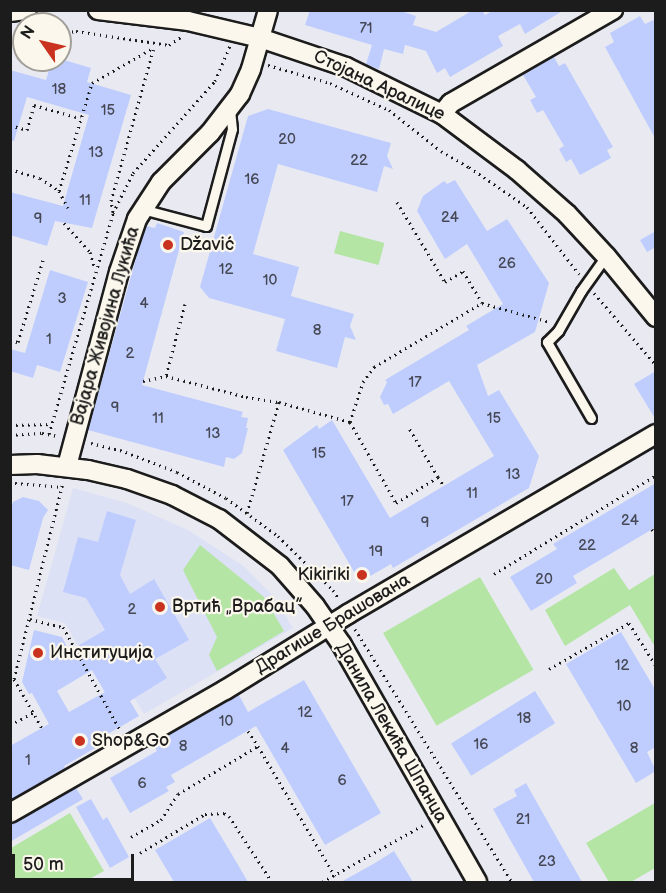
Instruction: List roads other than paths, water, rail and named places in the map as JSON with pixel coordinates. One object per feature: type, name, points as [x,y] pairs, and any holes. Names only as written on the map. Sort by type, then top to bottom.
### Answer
[{"type":"street","points":[[10,12],[27,10]]},
{"type":"street","name":"Стојана Аралице","points":[[98,10],[188,21],[260,38],[346,67],[442,114],[541,190],[606,256],[656,317]]},
{"type":"street","name":"Вајара Живојина Лукића","points":[[67,466],[119,272],[142,209],[161,182],[230,109],[246,83],[268,10]]},
{"type":"street","points":[[442,114],[452,103],[613,10]]},
{"type":"street","name":"Драгише Брашована","points":[[10,813],[656,434]]},
{"type":"street","name":"Данила Лекића Шпанца","points":[[10,465],[67,466],[127,479],[172,495],[219,519],[279,566],[305,594],[329,626],[477,882]]},
{"type":"lane","points":[[142,209],[206,226],[232,129],[230,109]]},
{"type":"lane","points":[[591,417],[546,342],[561,326],[586,282],[606,256]]},
{"type":"place","name":"Džavić","points":[[168,245]]},
{"type":"place","name":"Kikiriki","points":[[362,575]]},
{"type":"place","name":"Вртић „Врабац”","points":[[160,607]]},
{"type":"place","name":"Институција","points":[[38,653]]},
{"type":"place","name":"Shop&Go","points":[[80,741]]}]
